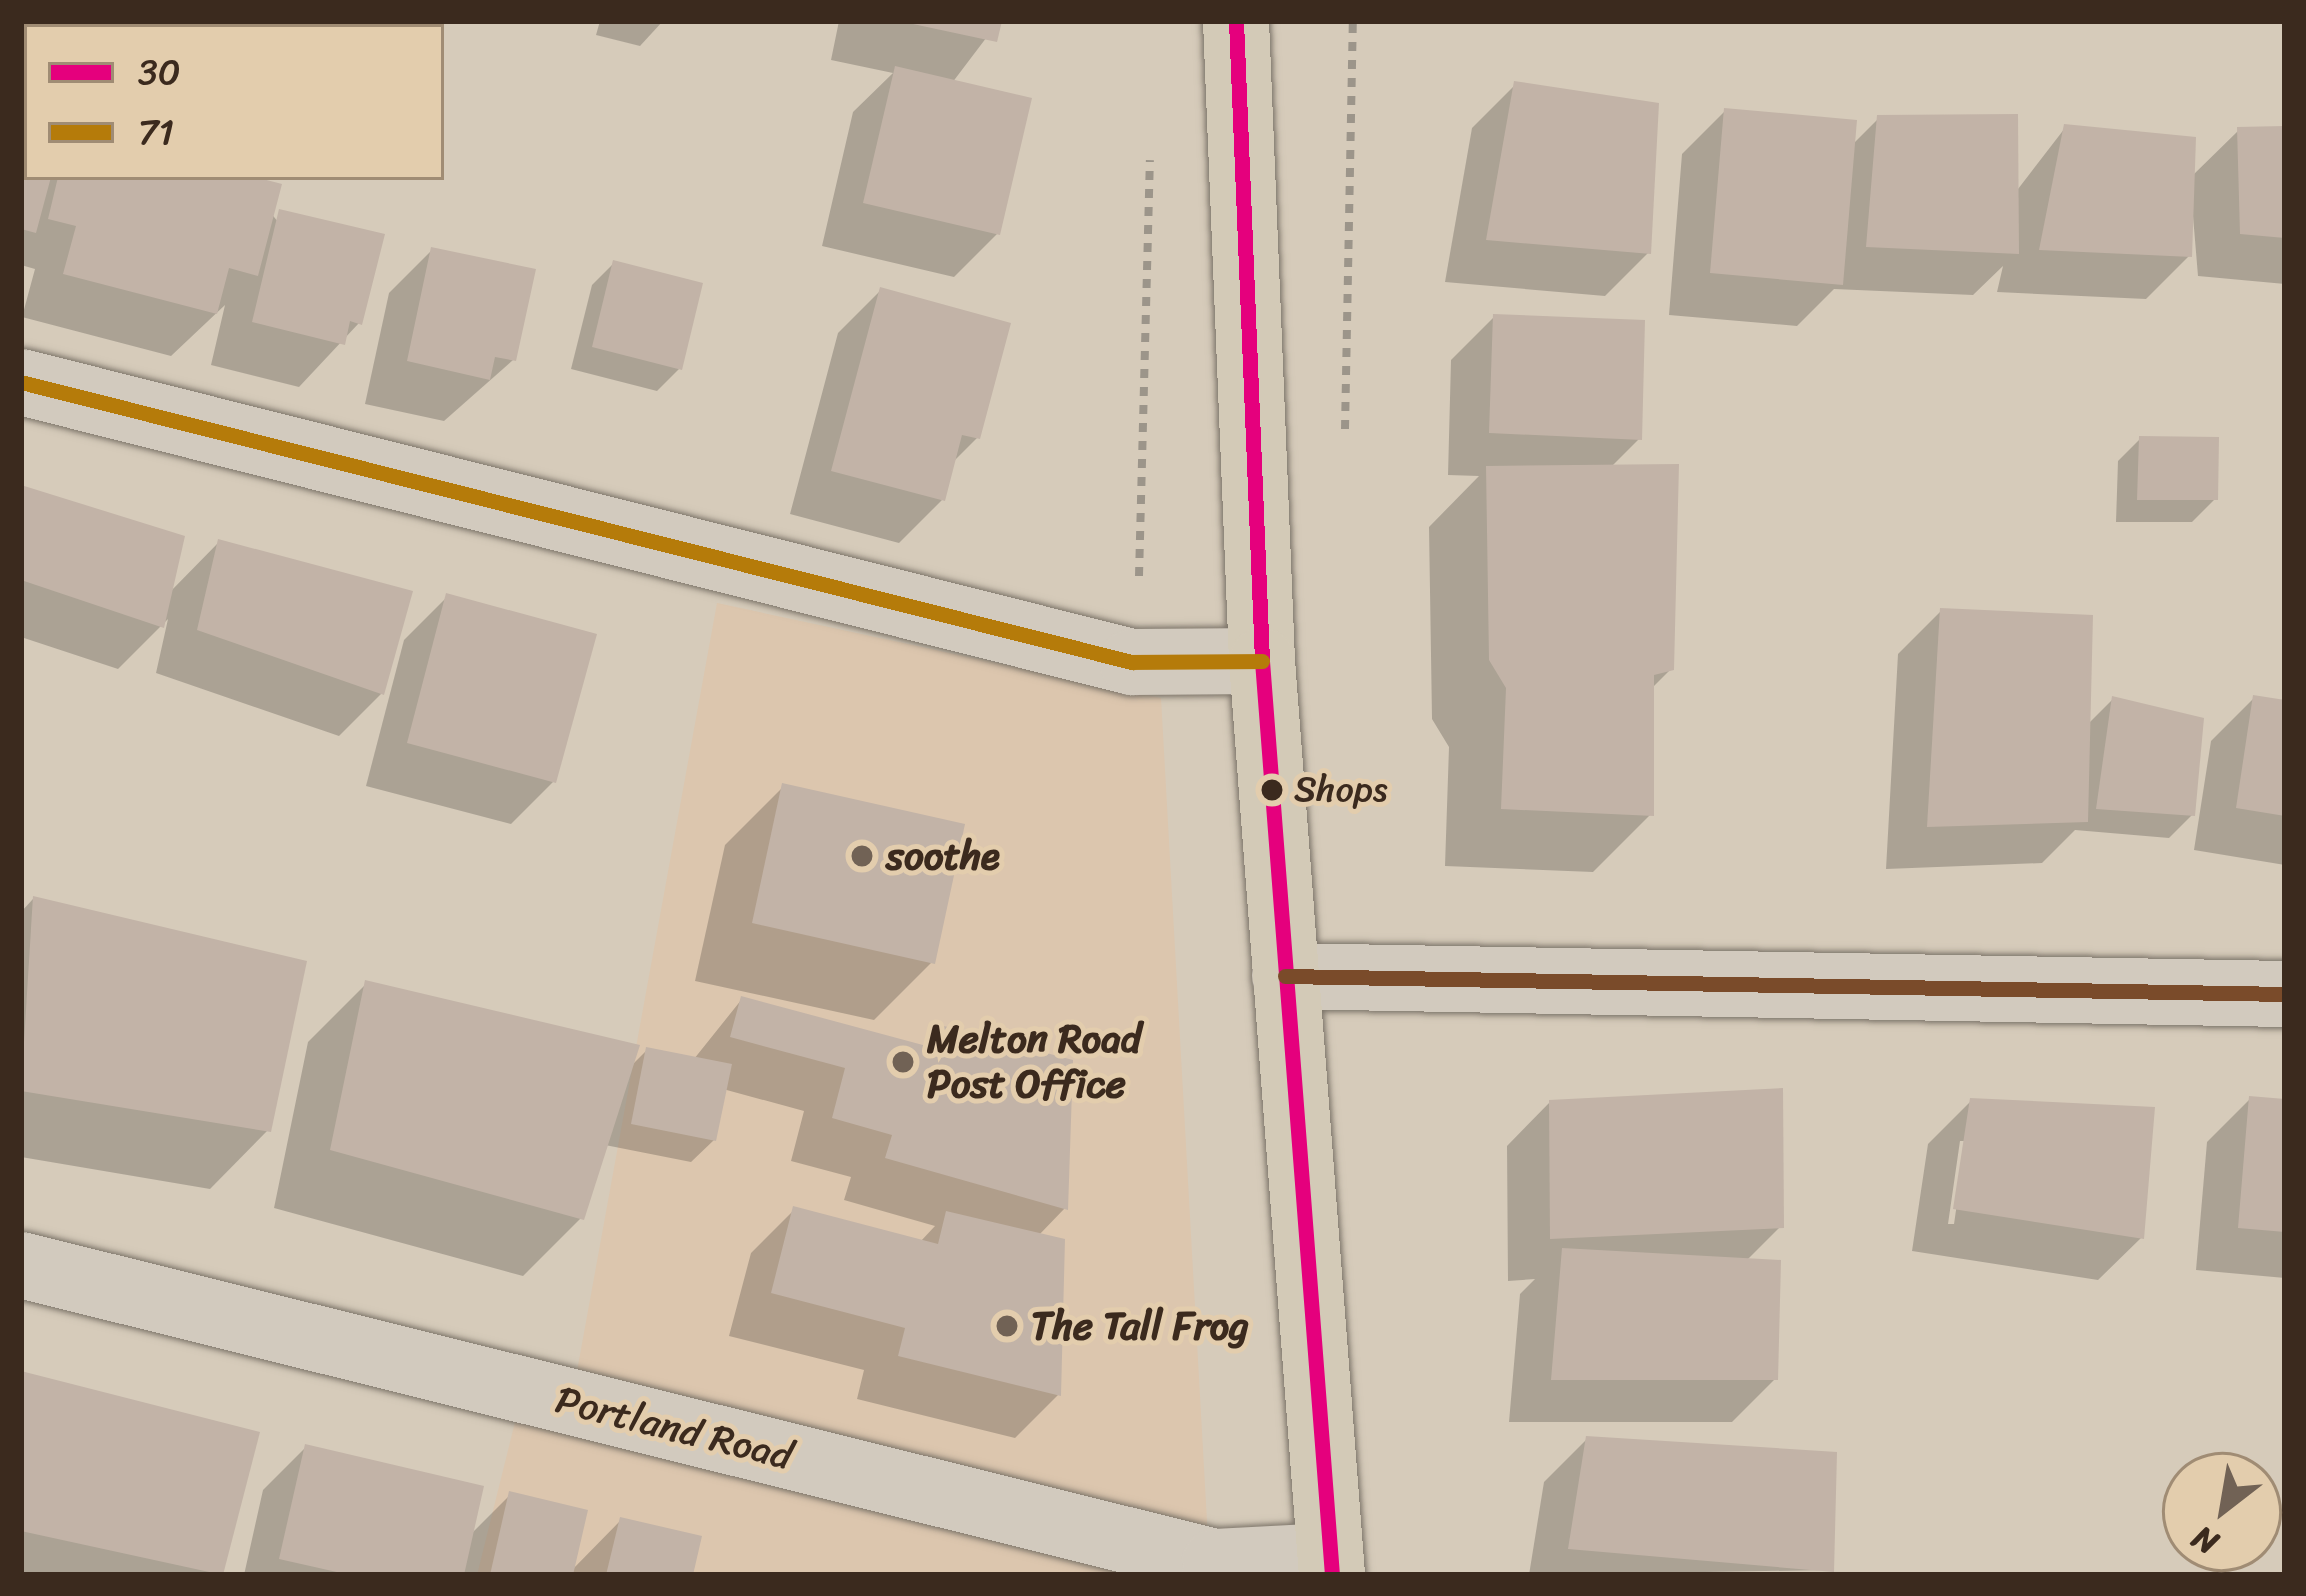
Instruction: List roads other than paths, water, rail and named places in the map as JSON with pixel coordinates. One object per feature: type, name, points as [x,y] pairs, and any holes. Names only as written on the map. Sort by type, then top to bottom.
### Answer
[{"type":"main road","points":[[1236,21],[1262,661],[1330,1565]]},
{"type":"street","points":[[21,382],[1132,662],[1262,661]]},
{"type":"street","points":[[1286,976],[2285,994]]},
{"type":"street","name":"Portland Road","points":[[21,1265],[1215,1562],[1330,1565]]},
{"type":"place","name":"Shops","points":[[1272,790]]},
{"type":"place","name":"soothe","points":[[862,856]]},
{"type":"place","name":"Melton Road Post Office","points":[[903,1062]]},
{"type":"place","name":"The Tall Frog","points":[[1007,1326]]}]
